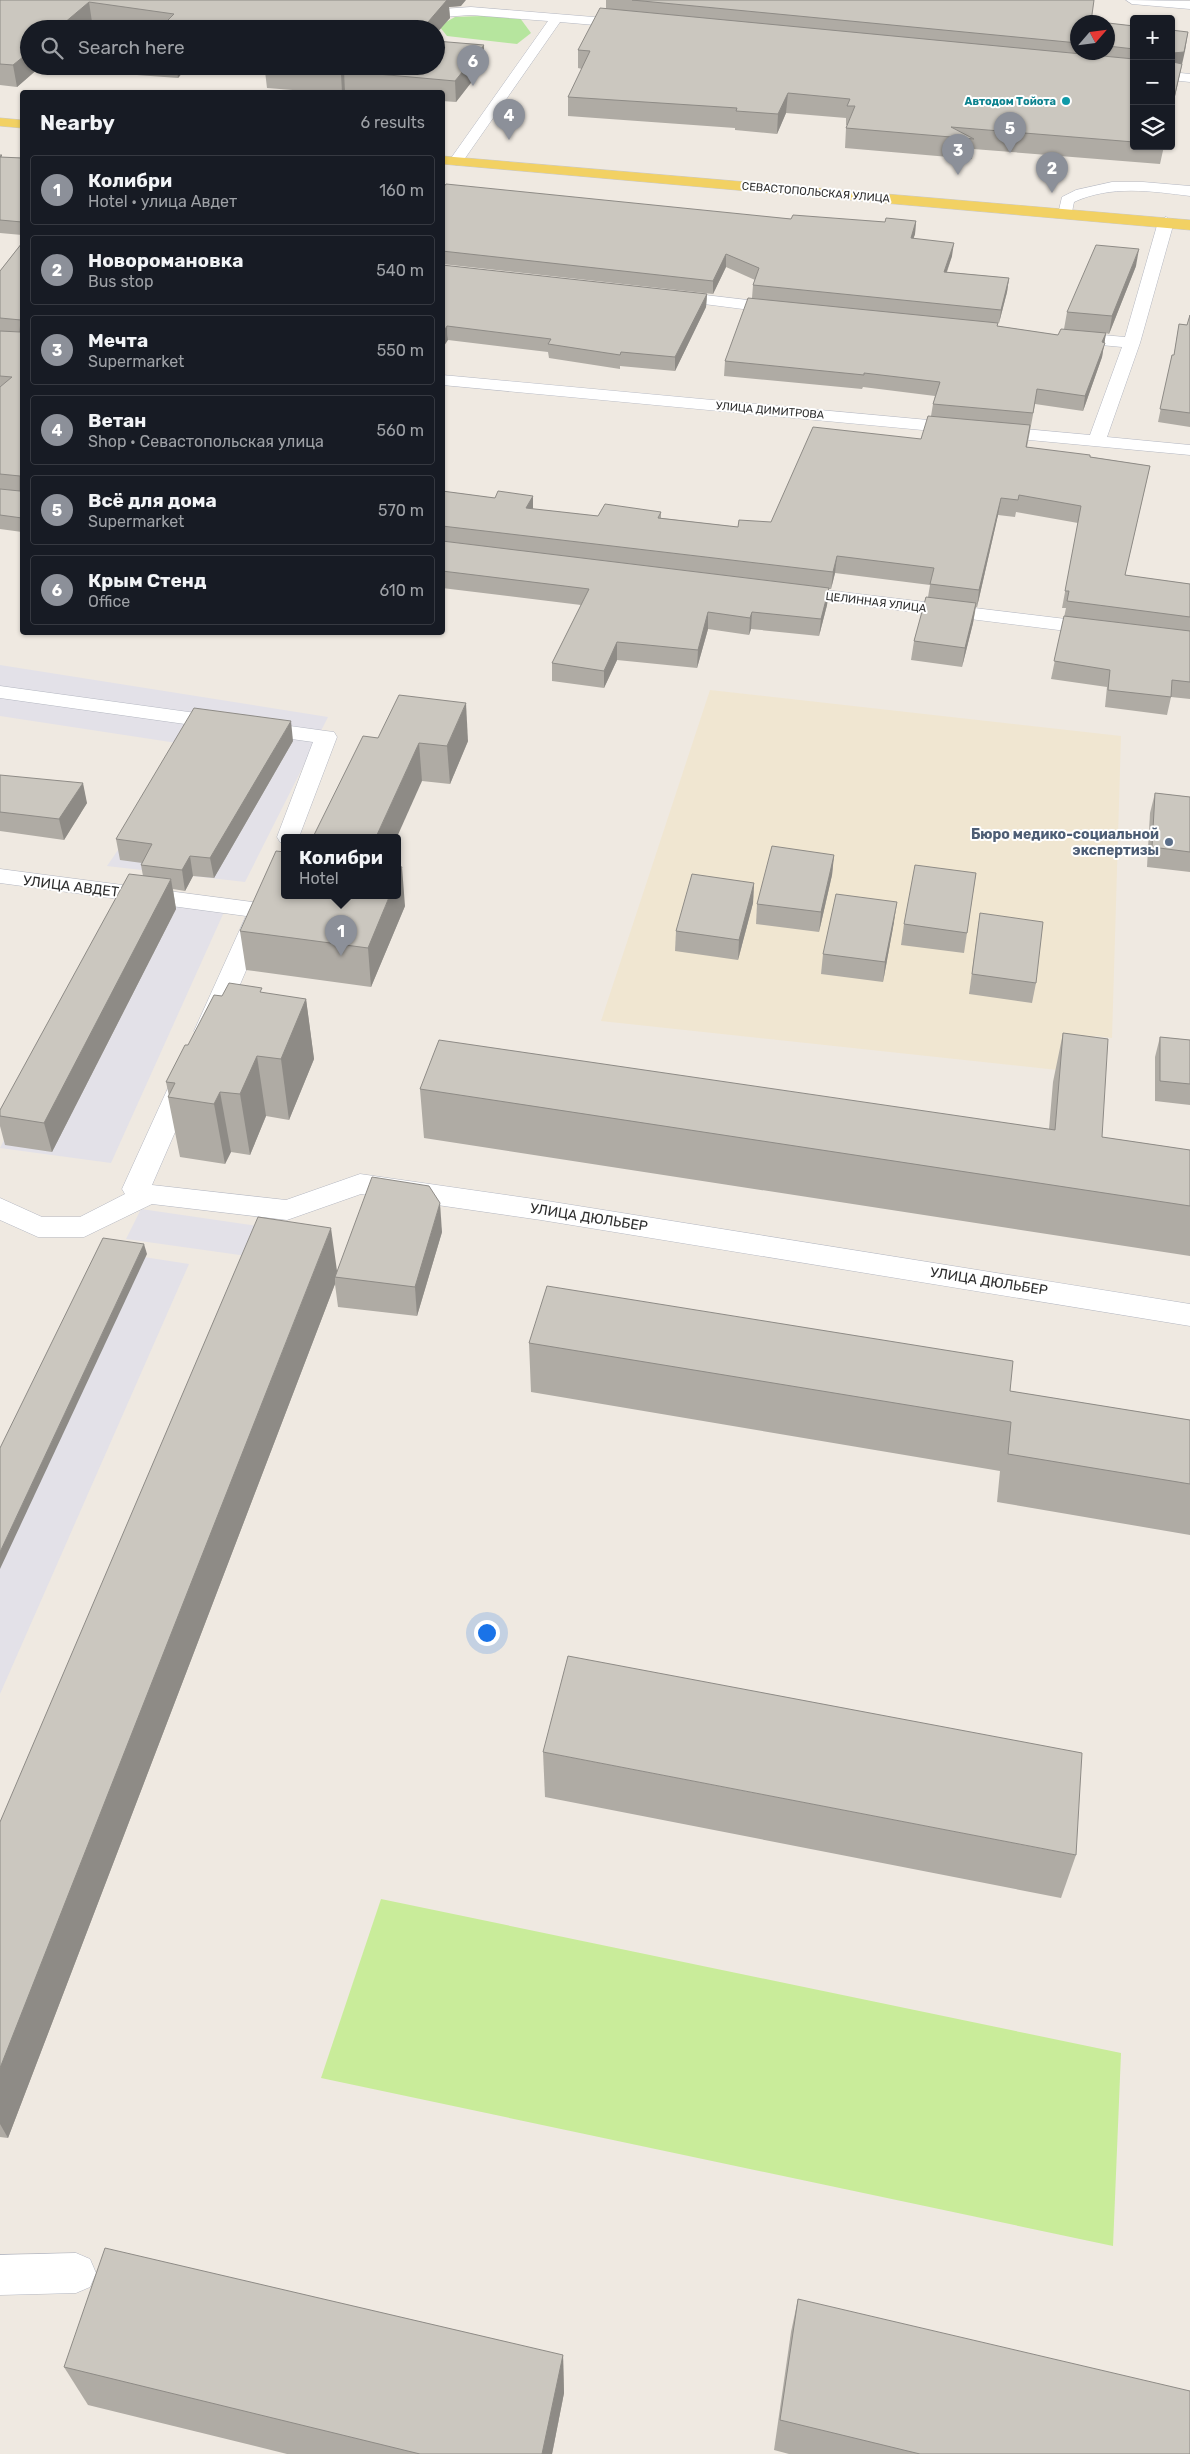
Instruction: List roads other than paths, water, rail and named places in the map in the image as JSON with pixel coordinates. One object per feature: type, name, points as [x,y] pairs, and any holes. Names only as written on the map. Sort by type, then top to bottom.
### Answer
[{"type":"main road","points":[[0,122],[20,124]]},
{"type":"main road","name":"СЕВАСТОПОЛЬСКАЯ УЛИЦА","points":[[449,161],[1190,224]]},
{"type":"street","points":[[471,11],[481,0]]},
{"type":"street","points":[[1132,0],[1190,5]]},
{"type":"street","points":[[428,14],[471,11],[646,26]]},
{"type":"street","points":[[449,161],[557,17]]},
{"type":"street","points":[[1175,76],[1190,78]]},
{"type":"street","points":[[1066,214],[1068,200],[1081,192],[1106,187],[1135,185],[1190,191]]},
{"type":"street","points":[[1097,441],[1132,343],[1166,222]]},
{"type":"street","points":[[659,295],[796,311]]},
{"type":"street","points":[[1056,336],[1132,343]]},
{"type":"street","name":"УЛИЦА ДИМИТРОВА","points":[[445,380],[1190,450]]},
{"type":"street","name":"ЦЕЛИННАЯ УЛИЦА","points":[[777,590],[1118,632]]},
{"type":"street","points":[[0,692],[326,736],[289,834]]},
{"type":"street","name":"УЛИЦА АВДЕТ","points":[[0,876],[264,901],[136,1189],[148,1194]]},
{"type":"street","name":"УЛИЦА ДЮЛЬБЕР","points":[[148,1194],[287,1210],[360,1184],[541,1210],[1190,1315]]},
{"type":"street","points":[[0,1208],[38,1227],[84,1227],[148,1194]]},
{"type":"street","points":[[0,2275],[76,2273]]},
{"type":"place","name":"Крым Стенд","points":[[473,86]]},
{"type":"place","name":"Автодом Тойота","points":[[1066,101]]},
{"type":"place","name":"Ветан","points":[[509,140]]},
{"type":"place","name":"Всё для дома","points":[[1010,153]]},
{"type":"place","name":"Мечта","points":[[958,175]]},
{"type":"place","name":"Новоромановка","points":[[1052,193]]},
{"type":"place","name":"Бюро медико-социальной экспертизы","points":[[1169,842]]},
{"type":"place","name":"Колибри","points":[[341,956]]}]
